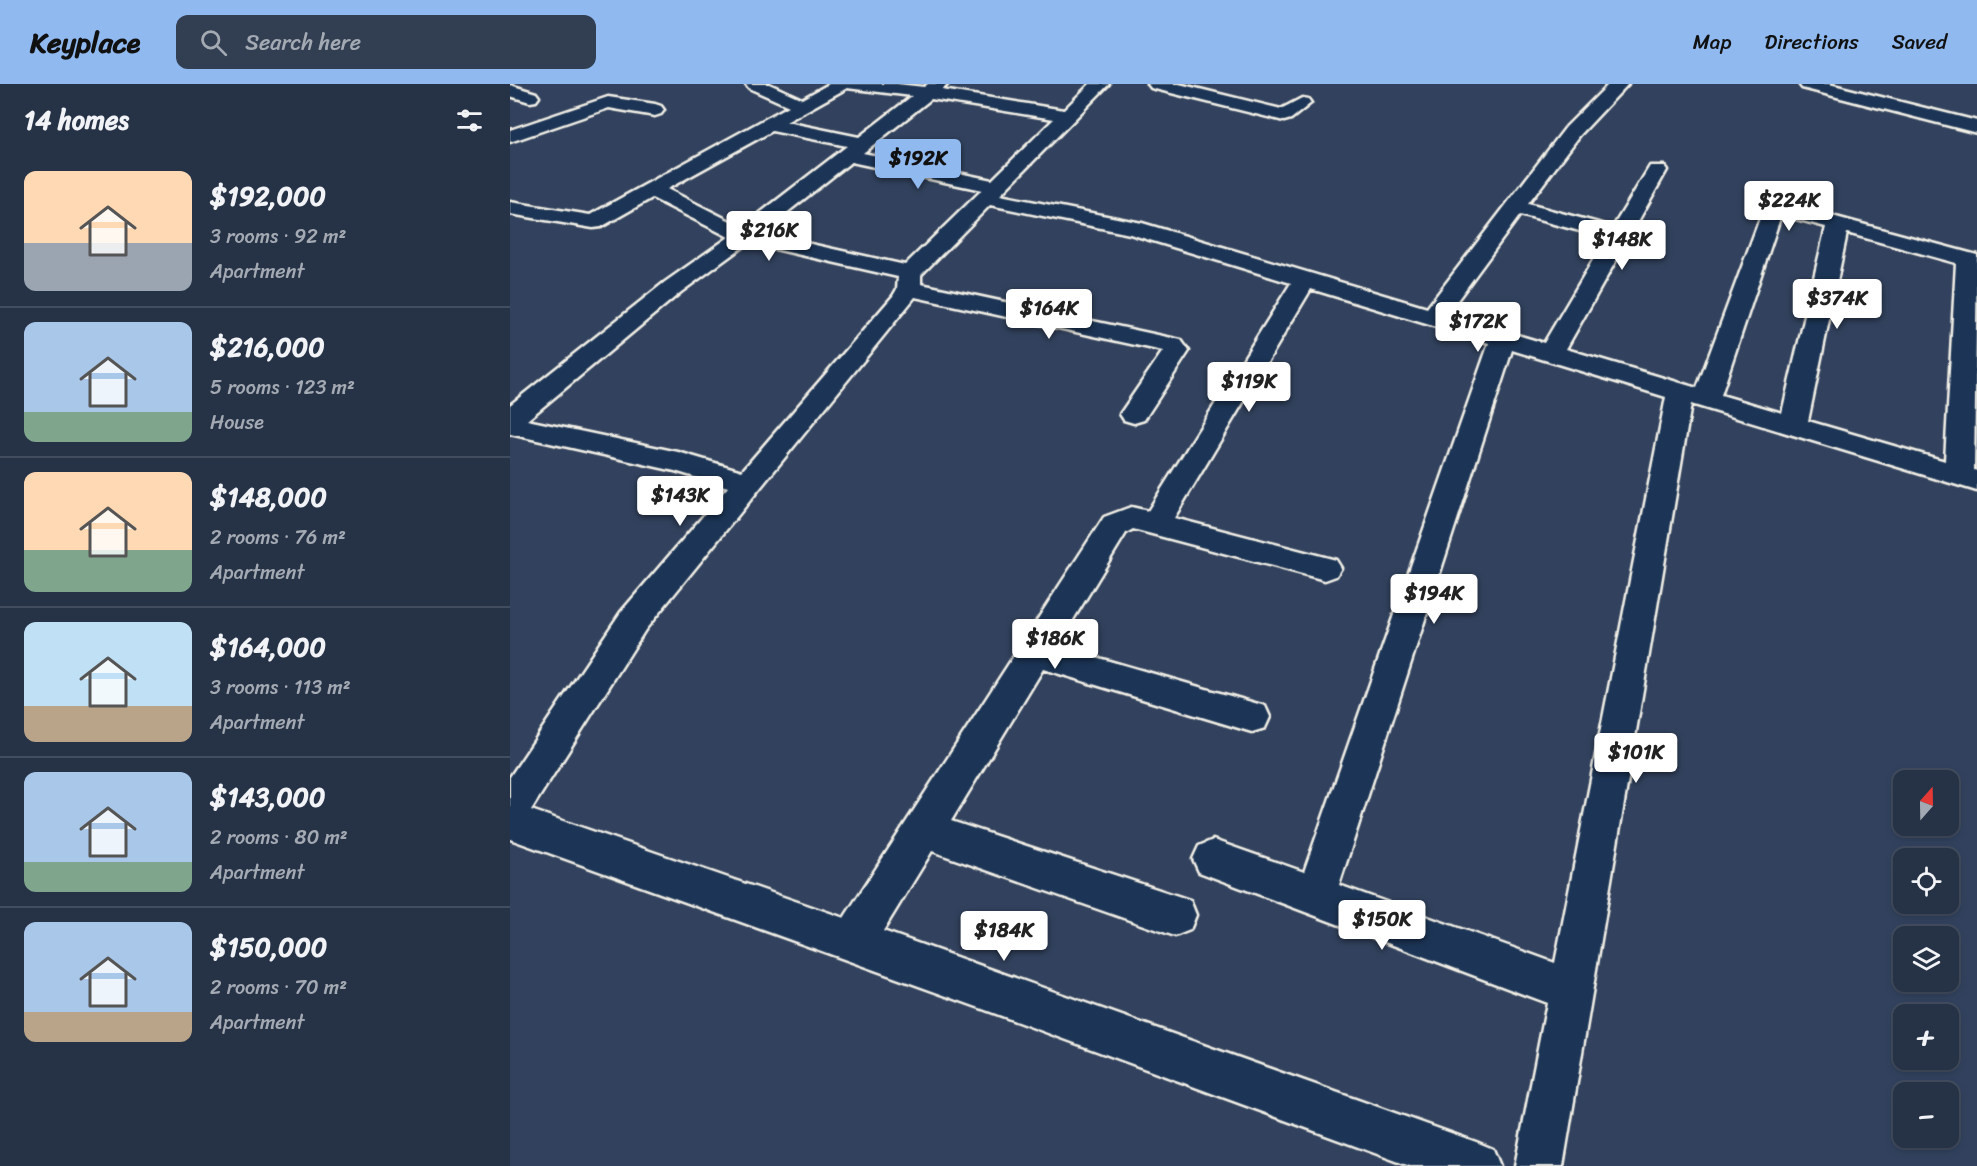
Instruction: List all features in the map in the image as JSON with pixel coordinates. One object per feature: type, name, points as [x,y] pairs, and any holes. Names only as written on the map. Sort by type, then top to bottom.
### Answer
[{"type":"street","points":[[755,84],[803,106]]},
{"type":"street","points":[[510,208],[593,222],[842,84]]},
{"type":"street","points":[[852,84],[934,88],[1068,116]]},
{"type":"street","points":[[510,809],[633,621],[748,483],[910,281],[991,193],[1100,84]]},
{"type":"street","points":[[1157,84],[1284,116],[1302,103]]},
{"type":"street","points":[[1432,317],[1573,130],[1619,84]]},
{"type":"street","points":[[1808,84],[1977,127]]},
{"type":"street","points":[[1834,84],[1977,120]]},
{"type":"street","points":[[510,418],[673,286],[744,236],[934,88]]},
{"type":"street","points":[[510,90],[530,97]]},
{"type":"street","points":[[510,136],[608,102],[656,110]]},
{"type":"street","points":[[771,125],[991,193],[1134,228],[1503,338],[1693,395],[1793,426],[1968,478],[1972,261],[1773,206],[1693,395],[1570,990],[1539,1166]]},
{"type":"street","points":[[1551,353],[1657,170]]},
{"type":"street","points":[[651,189],[744,236],[910,281],[1172,345],[1176,351],[1134,414]]},
{"type":"street","points":[[1515,207],[1619,235]]},
{"type":"street","points":[[1793,426],[1838,224]]},
{"type":"street","points":[[1155,525],[1305,279]]},
{"type":"street","points":[[1316,895],[1503,338]]},
{"type":"street","points":[[510,425],[678,462],[748,483]]},
{"type":"street","points":[[853,942],[1115,525],[1131,518],[1324,568]]},
{"type":"street","points":[[1034,653],[1252,717]]},
{"type":"street","points":[[510,821],[981,986],[1476,1166]]},
{"type":"street","points":[[923,830],[1175,915]]},
{"type":"street","points":[[1213,859],[1570,990]]}]
